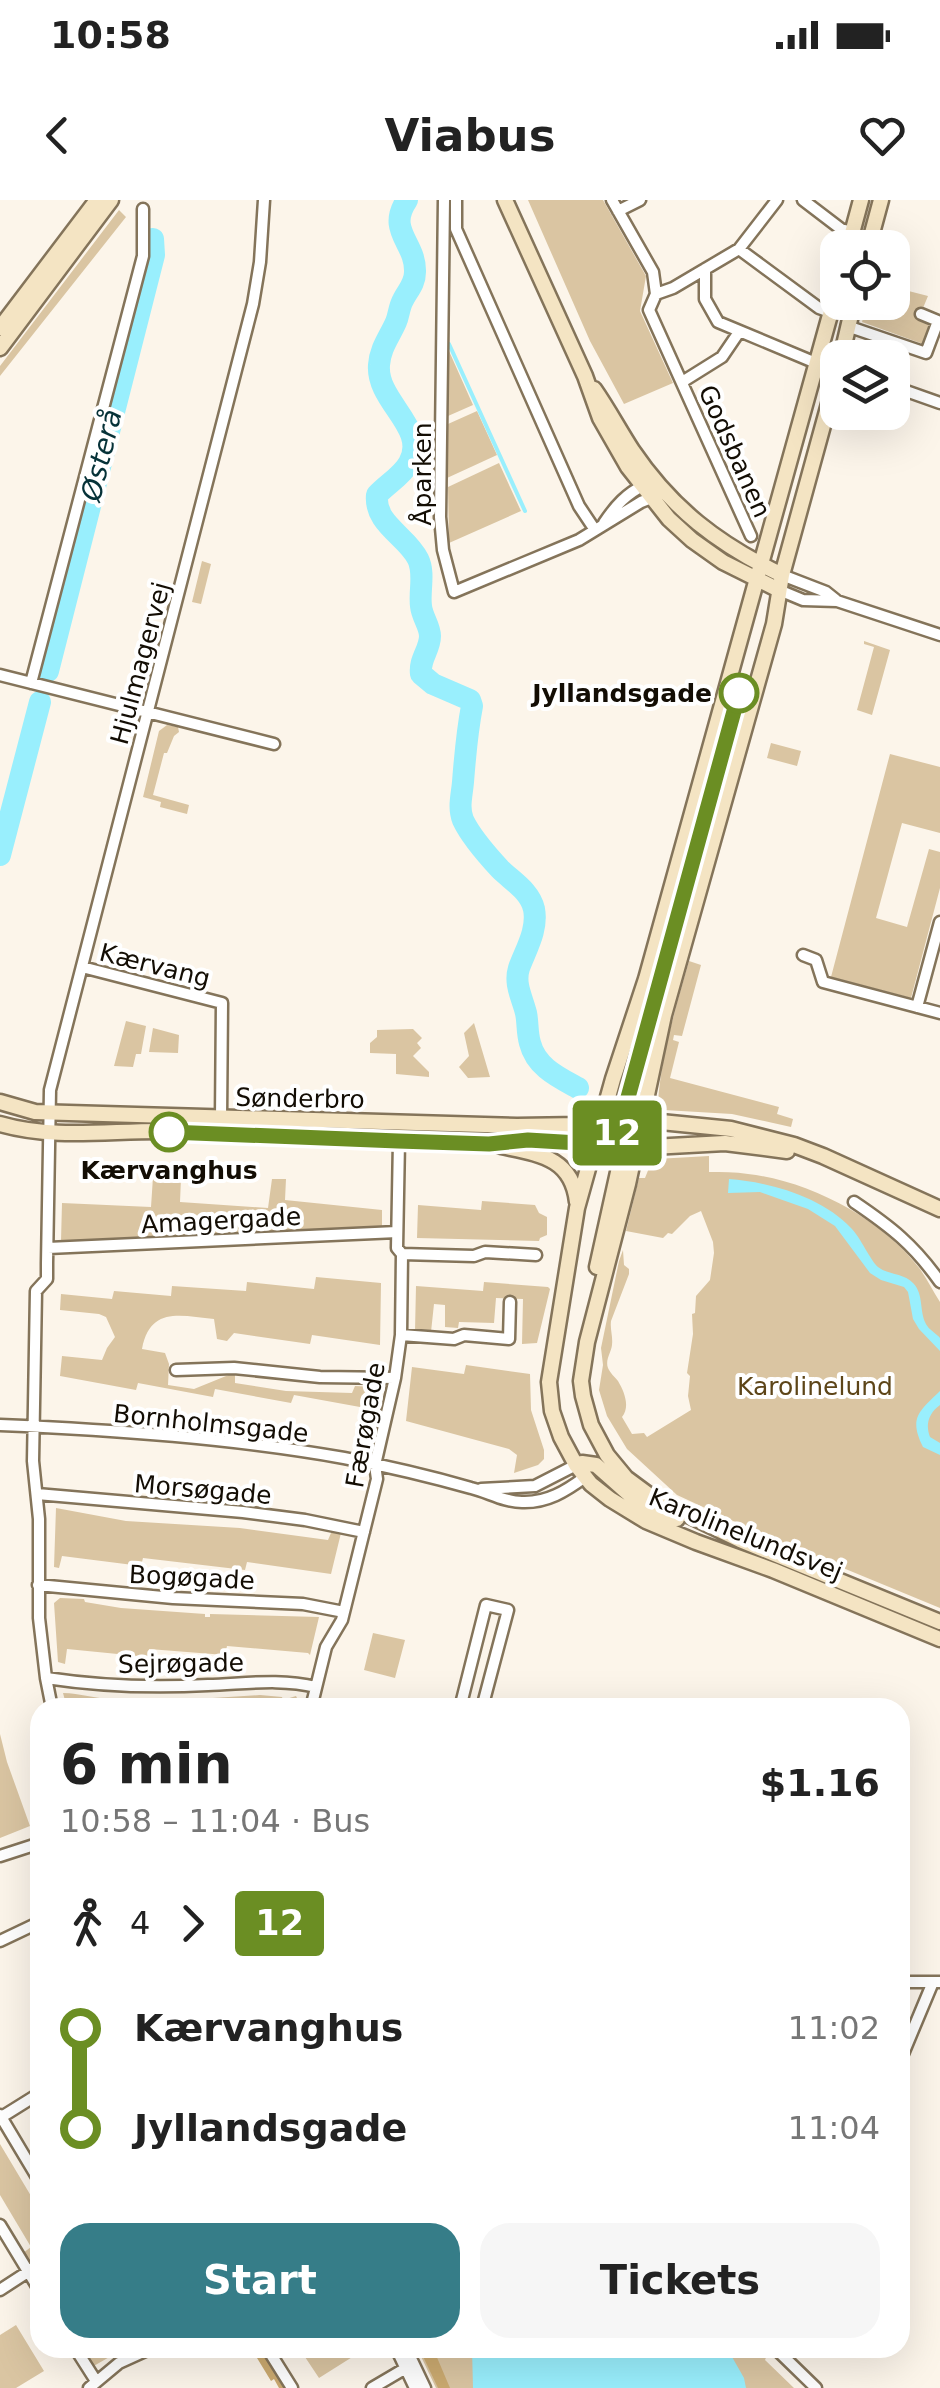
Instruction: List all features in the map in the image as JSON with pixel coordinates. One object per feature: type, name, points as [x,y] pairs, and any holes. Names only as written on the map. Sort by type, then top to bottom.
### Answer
[{"type":"main road","points":[[0,328],[97,200]]},
{"type":"main road","points":[[0,348],[111,200]]},
{"type":"main road","points":[[505,200],[584,376],[610,412],[653,489],[759,571],[781,582]]},
{"type":"main road","points":[[853,230],[861,200]]},
{"type":"main road","points":[[873,230],[881,200]]},
{"type":"main road","points":[[594,1144],[646,979],[828,320]]},
{"type":"main road","points":[[844,340],[849,320]]},
{"type":"main road","points":[[600,1123],[626,1141],[641,1120],[664,1015],[775,620],[781,582],[822,430]]},
{"type":"main road","name":"Sønderbro","points":[[0,1102],[50,1112],[221,1118],[517,1126],[641,1120],[712,1126],[794,1145],[940,1212]]},
{"type":"main road","name":"Sønderbro","points":[[0,1124],[50,1134],[166,1132],[489,1144],[528,1140],[594,1144],[626,1141],[652,1148],[725,1143],[780,1150],[838,1168],[940,1212]]},
{"type":"main road","name":"Karolinelundsvej","points":[[626,1141],[581,1381],[582,1396],[601,1444],[621,1473],[671,1508],[940,1622]]},
{"type":"main road","points":[[489,1144],[543,1155],[556,1162],[574,1186],[577,1208]]},
{"type":"main road","name":"Karolinelundsvej","points":[[594,1144],[577,1208],[549,1382],[556,1425],[580,1471],[610,1499],[662,1528],[940,1639]]},
{"type":"main road","points":[[596,1465],[601,1444]]},
{"type":"main road","points":[[580,1471],[596,1465]]},
{"type":"main road","points":[[596,1465],[631,1496],[662,1514],[740,1540]]},
{"type":"street","name":"Hjulmagervej","points":[[50,1698],[38,1585],[34,1427],[36,1291],[46,1278],[48,1248],[50,1090],[253,304],[262,248],[264,200]]},
{"type":"street","name":"Åparken","points":[[444,200],[440,517],[442,550],[454,592],[567,546],[599,527],[618,502],[653,489]]},
{"type":"street","points":[[456,200],[456,229],[579,506],[599,527]]},
{"type":"street","name":"Godsbanen","points":[[640,200],[615,205],[653,272],[656,294],[649,310],[751,536]]},
{"type":"street","points":[[656,294],[739,249],[777,200]]},
{"type":"street","points":[[803,200],[847,230]]},
{"type":"street","points":[[30,684],[142,256],[143,208]]},
{"type":"street","points":[[739,249],[820,308]]},
{"type":"street","points":[[705,269],[705,299],[718,322],[816,364]]},
{"type":"street","points":[[847,326],[926,353],[938,320],[921,314]]},
{"type":"street","name":"Godsbanen","points":[[682,382],[722,357],[739,332]]},
{"type":"street","points":[[910,392],[940,403]]},
{"type":"street","points":[[781,582],[803,600],[837,601],[940,635]]},
{"type":"street","points":[[0,675],[274,744]]},
{"type":"street","points":[[917,1007],[940,922]]},
{"type":"street","points":[[803,954],[816,960],[822,982],[940,1013]]},
{"type":"street","name":"Kærvang","points":[[82,967],[222,1003],[221,1118]]},
{"type":"street","name":"Færøgade","points":[[313,1698],[326,1647],[344,1612],[377,1479],[374,1465],[395,1378],[402,1254],[397,1248],[398,1141]]},
{"type":"street","points":[[854,1202],[896,1230],[940,1282]]},
{"type":"street","name":"Amagergade","points":[[48,1248],[397,1232]]},
{"type":"street","points":[[402,1254],[536,1255]]},
{"type":"street","points":[[400,1335],[509,1340],[510,1302]]},
{"type":"street","points":[[176,1370],[234,1368],[320,1377],[395,1378]]},
{"type":"street","name":"Bornholmsgade","points":[[0,1425],[214,1440],[345,1458],[518,1503],[556,1496],[580,1471]]},
{"type":"street","name":"Bornholmsgade","points":[[475,1489],[536,1486],[580,1471]]},
{"type":"street","name":"Morsøgade","points":[[37,1494],[243,1512],[364,1532]]},
{"type":"street","name":"Bogøgade","points":[[38,1585],[173,1598],[302,1604],[344,1612]]},
{"type":"street","points":[[463,1698],[486,1605],[508,1610],[485,1698]]},
{"type":"street","name":"Sejrøgade","points":[[46,1678],[118,1685],[195,1686],[260,1681],[316,1687]]},
{"type":"street","points":[[0,1856],[30,1846]]},
{"type":"street","points":[[0,1941],[30,1927]]},
{"type":"street","points":[[910,2039],[934,1985]]},
{"type":"street","points":[[30,2098],[0,2117],[30,2166]]},
{"type":"street","points":[[0,2226],[30,2275]]},
{"type":"street","points":[[0,2290],[28,2272]]},
{"type":"street","points":[[80,2358],[92,2385],[130,2358]]},
{"type":"street","points":[[273,2358],[292,2388]]},
{"type":"street","points":[[401,2358],[415,2388]]},
{"type":"street","points":[[411,2358],[425,2388]]},
{"type":"street","points":[[788,2358],[816,2388]]},
{"type":"street","points":[[372,2388],[406,2368]]},
{"type":"green space","points":[[528,200],[603,200],[646,276],[640,311],[673,383],[624,404],[590,341]]},
{"type":"green space","points":[[119,210],[126,217],[0,376],[0,366]]},
{"type":"green space","points":[[910,291],[928,296],[918,320],[929,325],[923,344],[862,322],[910,320]]},
{"type":"green space","points":[[449,351],[473,405],[448,416]]},
{"type":"green space","points":[[477,411],[497,455],[447,478],[448,424]]},
{"type":"green space","points":[[499,463],[521,511],[449,543],[448,487]]},
{"type":"green space","points":[[202,561],[211,564],[201,604],[192,602]]},
{"type":"green space","points":[[864,641],[890,650],[872,715],[857,710],[874,647]]},
{"type":"green space","points":[[167,725],[178,727],[179,732],[164,753],[153,795],[189,805],[187,814],[160,807],[161,802],[143,797],[159,731]]},
{"type":"green space","points":[[771,743],[801,751],[797,766],[767,758]]},
{"type":"green space","points":[[890,754],[940,767],[940,833],[902,823],[876,918],[907,927],[929,849],[940,852],[940,888],[911,998],[831,977]]},
{"type":"green space","points":[[689,961],[701,965],[682,1036],[674,1035],[673,1040],[679,1042],[670,1078],[779,1107],[777,1114],[793,1119],[791,1127],[732,1114],[664,1110],[658,1103],[666,1049]]},
{"type":"green space","points":[[126,1021],[146,1026],[141,1054],[136,1054],[133,1067],[114,1066]]},
{"type":"green space","points":[[474,1023],[490,1077],[468,1078],[459,1067],[469,1056],[464,1033]]},
{"type":"green space","points":[[153,1028],[179,1035],[178,1053],[149,1052]]},
{"type":"green space","points":[[413,1029],[422,1038],[417,1043],[421,1048],[413,1056],[429,1072],[429,1077],[396,1074],[396,1054],[370,1053],[377,1030]]},
{"type":"green space","name":"Karolinelund","points":[[709,1156],[709,1172],[772,1178],[843,1205],[904,1251],[940,1302],[940,1608],[677,1495],[627,1449],[607,1416],[599,1390],[601,1348],[623,1250],[629,1274],[611,1321],[612,1345],[607,1362],[624,1395],[626,1409],[622,1417],[632,1434],[644,1433],[647,1437],[691,1410],[687,1373],[692,1314],[696,1296],[710,1280],[713,1242],[701,1211],[663,1238],[626,1231],[639,1178],[645,1178],[651,1163],[656,1159]]},
{"type":"green space","points":[[153,1177],[181,1178],[180,1202],[268,1208],[272,1179],[286,1179],[285,1200],[382,1210],[382,1228],[61,1241],[62,1203],[151,1207]]},
{"type":"green space","points":[[482,1201],[535,1205],[547,1217],[547,1235],[539,1241],[417,1238],[418,1205],[481,1210]]},
{"type":"green space","points":[[316,1277],[381,1283],[380,1345],[312,1335],[310,1344],[234,1333],[227,1341],[217,1339],[214,1319],[179,1316],[152,1326],[142,1349],[165,1353],[168,1385],[194,1389],[231,1374],[235,1375],[235,1383],[286,1391],[352,1393],[355,1386],[378,1387],[371,1409],[294,1395],[291,1403],[215,1389],[213,1397],[138,1383],[136,1390],[60,1376],[62,1356],[102,1360],[115,1337],[106,1317],[60,1310],[61,1294],[112,1299],[114,1291],[171,1296],[172,1286],[246,1291],[247,1282],[314,1289]]},
{"type":"green space","points":[[484,1282],[550,1289],[537,1343],[522,1344],[523,1299],[496,1298],[494,1323],[459,1322],[458,1328],[445,1327],[445,1305],[434,1304],[431,1332],[415,1331],[416,1286],[483,1291]]},
{"type":"green space","points":[[466,1365],[530,1374],[531,1410],[544,1450],[544,1459],[538,1465],[514,1473],[517,1455],[509,1449],[406,1421],[412,1367],[464,1374]]},
{"type":"green space","points":[[56,1508],[126,1521],[240,1528],[328,1540],[331,1533],[341,1533],[331,1574],[247,1562],[245,1570],[143,1558],[141,1566],[62,1556],[59,1568],[54,1567]]},
{"type":"green space","points":[[60,1598],[205,1617],[319,1617],[310,1655],[227,1646],[225,1655],[149,1649],[148,1657],[67,1649],[65,1664],[58,1662],[54,1603]]},
{"type":"green space","points":[[373,1633],[405,1640],[395,1678],[364,1670]]},
{"type":"green space","points":[[63,1693],[104,1698],[64,1698]]},
{"type":"green space","points":[[260,1695],[282,1698],[212,1698]]},
{"type":"green space","points":[[0,1734],[30,1826],[0,1838]]},
{"type":"green space","points":[[0,2144],[30,2194],[30,2245],[0,2195]]},
{"type":"green space","points":[[16,2325],[30,2348],[30,2358],[36,2358],[44,2371],[16,2388],[0,2388],[0,2335]]},
{"type":"green space","points":[[86,2358],[108,2358],[92,2367]]},
{"type":"green space","points":[[306,2358],[351,2358],[319,2378]]},
{"type":"green space","points":[[422,2358],[766,2358],[794,2388],[436,2388]]},
{"type":"shaded area","points":[[257,2358],[268,2358],[288,2388],[279,2388],[274,2379],[271,2381]]},
{"type":"shaded area","points":[[424,2358],[437,2358],[450,2388],[438,2388]]},
{"type":"water","points":[[729,1179],[794,1193],[839,1217],[855,1232],[878,1267],[905,1277],[917,1288],[925,1322],[940,1338],[940,1351],[913,1319],[904,1287],[870,1273],[835,1226],[808,1209],[760,1192],[728,1193]]},
{"type":"water","points":[[940,1391],[940,1405],[931,1415],[928,1428],[930,1437],[940,1443],[940,1455],[923,1447],[917,1421]]},
{"type":"water","points":[[472,2358],[733,2358],[746,2388],[473,2388]]},
{"type":"waterway","points":[[407,200],[400,220],[415,276],[379,365],[385,391],[408,426],[413,450],[406,468],[377,495],[377,505],[420,564],[421,606],[430,636],[421,674],[433,684],[470,700],[472,706],[461,801],[463,820],[485,852],[525,892],[534,909],[533,932],[517,980],[530,1043],[543,1065],[578,1088]]},
{"type":"waterway","name":"Østerå","points":[[48,671],[154,255],[153,239]]},
{"type":"waterway","points":[[449,344],[525,511]]},
{"type":"waterway","name":"Østerå","points":[[0,855],[40,702]]},
{"type":"bus line","name":"12","points":[[169,1132],[612,1145],[739,693]]},
{"type":"place","name":"Jyllandsgade","points":[[739,693]]},
{"type":"place","name":"Kærvanghus","points":[[169,1132]]}]
